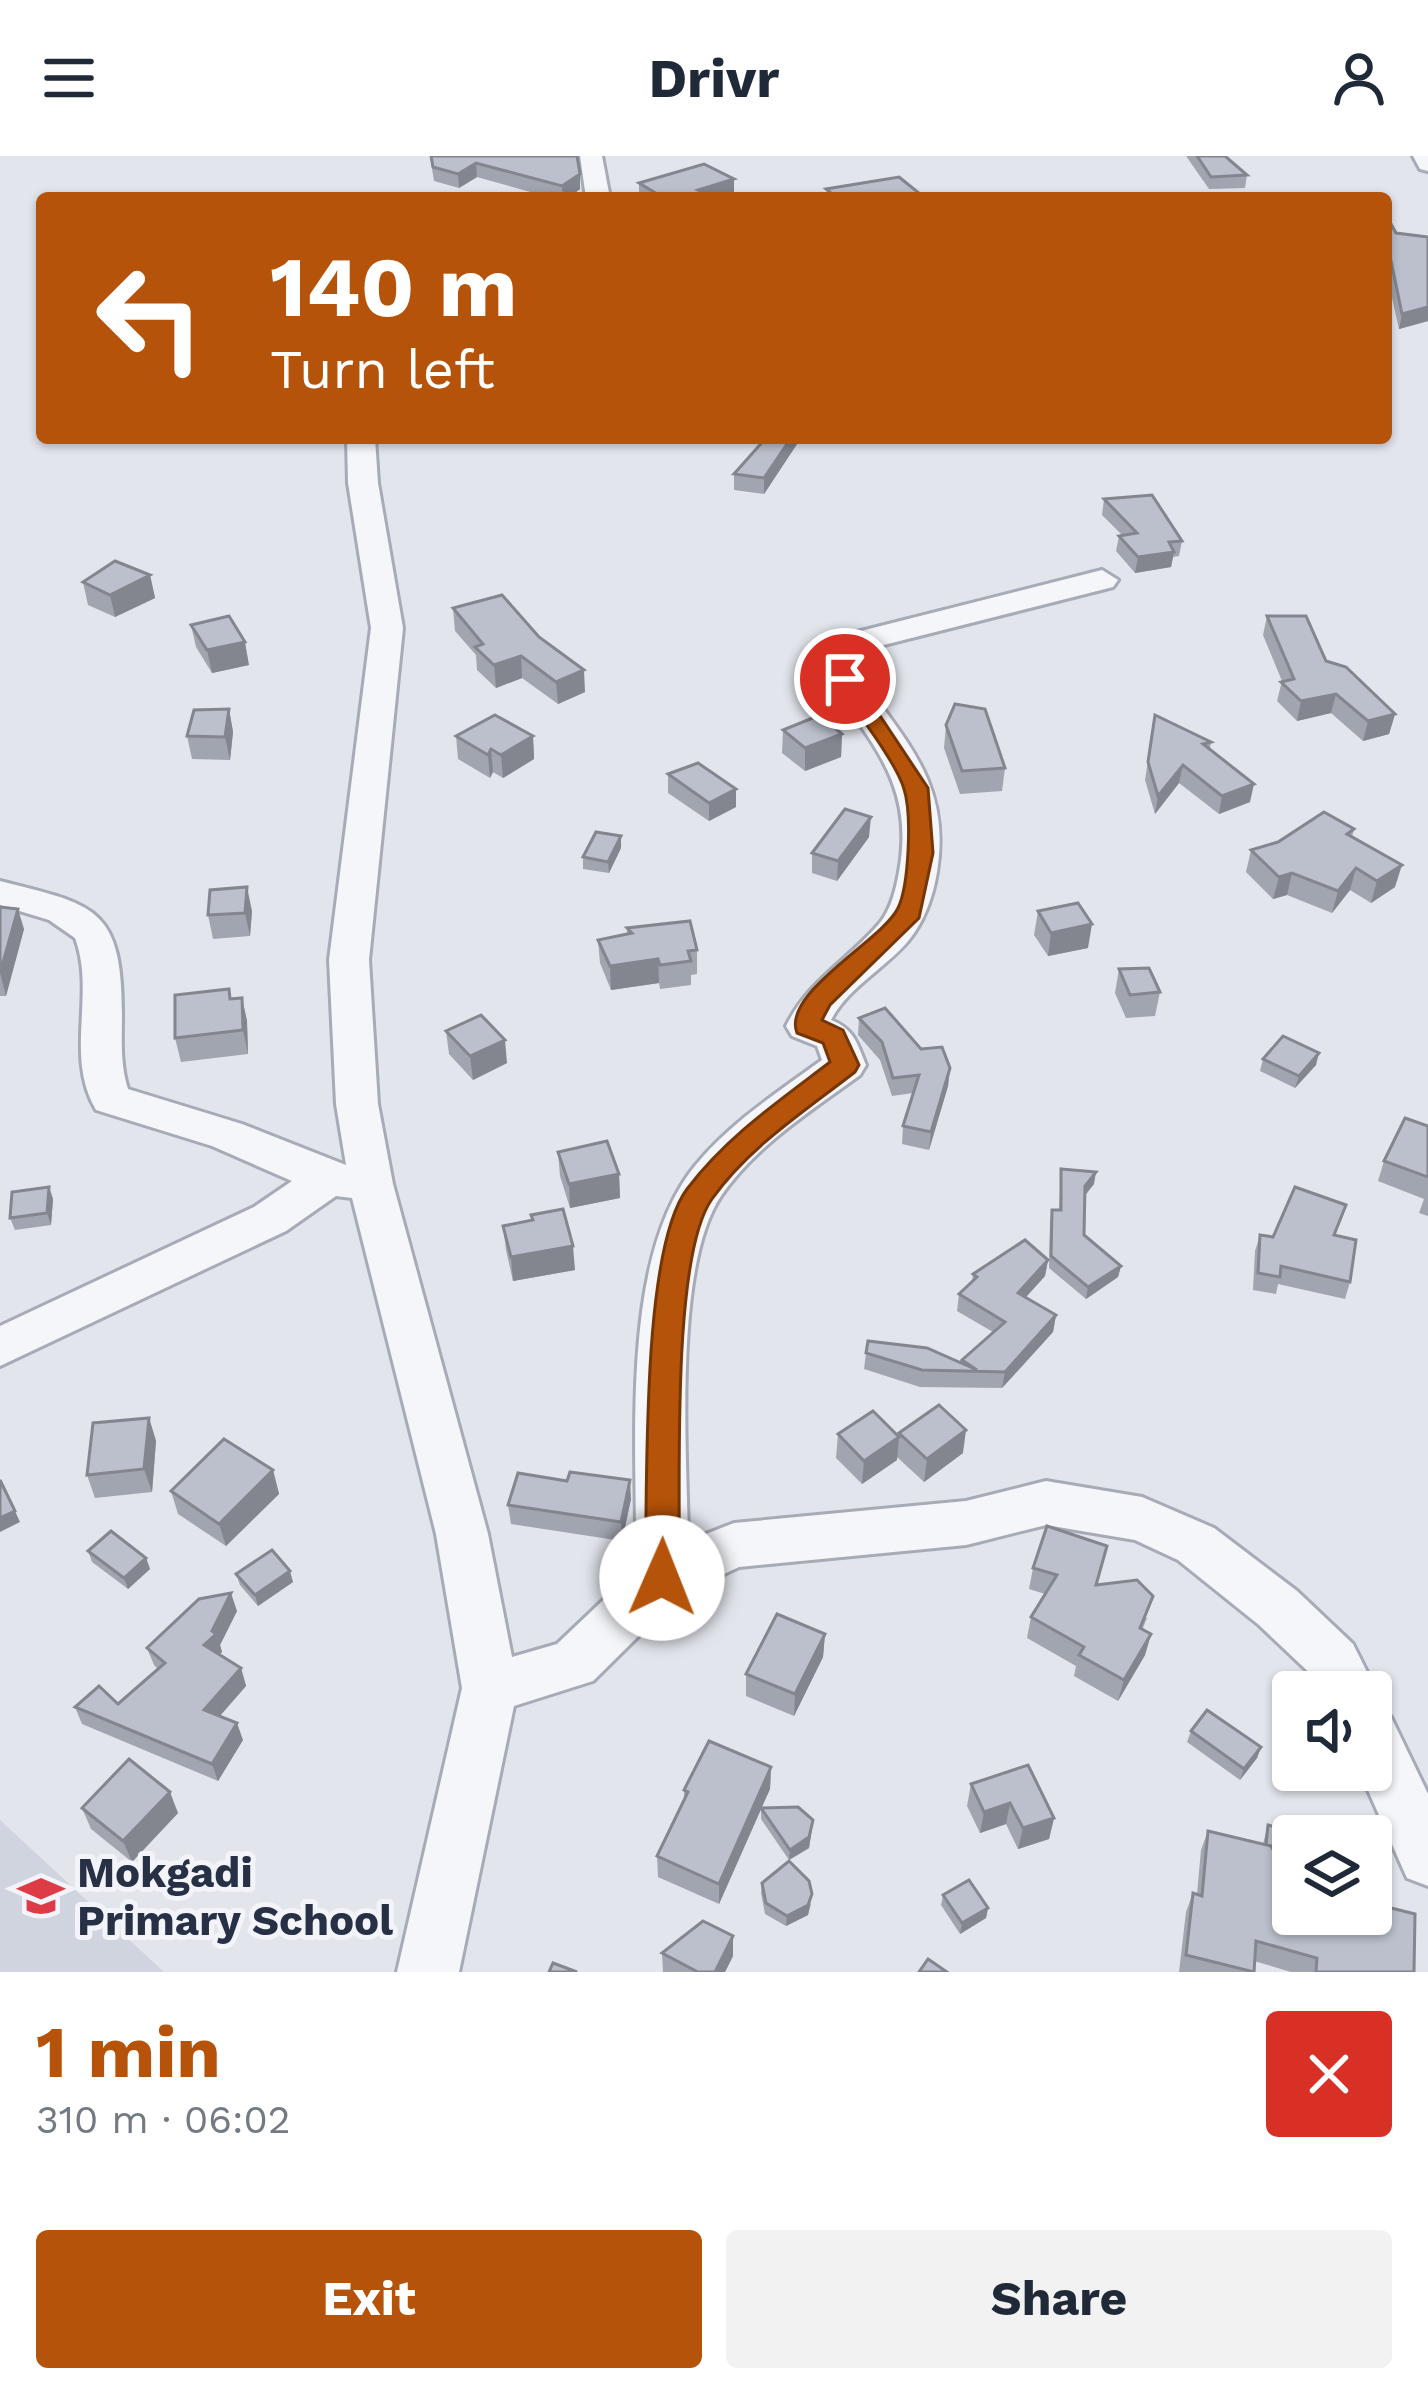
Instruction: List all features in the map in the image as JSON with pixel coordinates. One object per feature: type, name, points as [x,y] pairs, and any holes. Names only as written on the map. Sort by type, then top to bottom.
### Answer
[{"type":"street","points":[[591,156],[597,192]]},
{"type":"street","points":[[361,444],[363,483],[388,628],[349,961],[357,1104],[350,1182],[462,1534],[490,1688],[428,1972]]},
{"type":"street","points":[[662,1578],[670,1282],[695,1198],[745,1142],[845,1065],[834,1037],[807,1026],[809,1020],[819,1000],[910,913],[920,853],[916,788],[845,679],[857,642],[1102,580]]},
{"type":"street","points":[[0,893],[78,916],[97,934],[102,963],[101,1078],[111,1099],[227,1135],[350,1182]]},
{"type":"street","points":[[0,1347],[350,1182]]},
{"type":"street","points":[[490,1688],[574,1664],[662,1578],[734,1545],[966,1523],[1046,1503],[1142,1519],[1196,1544],[1278,1609],[1339,1671]]},
{"type":"street","points":[[1392,1780],[1428,1858]]},
{"type":"shaded area","name":"Mokgadi Primary School","points":[[0,1820],[164,1972],[0,1972]]},
{"type":"building","points":[[431,156],[577,156],[580,174],[562,186],[476,163],[458,174],[433,167]]},
{"type":"building","points":[[1197,156],[1225,156],[1247,175],[1211,177]]},
{"type":"building","points":[[704,164],[734,179],[698,190],[702,192],[654,192],[639,183]]},
{"type":"building","points":[[899,177],[918,192],[830,192],[826,189]]},
{"type":"building","points":[[1392,226],[1396,233],[1428,237],[1428,307],[1402,314],[1392,266]]},
{"type":"building","points":[[761,444],[787,444],[764,478],[734,474]]},
{"type":"building","points":[[1152,495],[1182,541],[1169,542],[1174,552],[1138,557],[1119,536],[1137,533],[1104,499]]},
{"type":"building","points":[[115,561],[150,575],[110,595],[83,582]]},
{"type":"building","points":[[502,595],[539,637],[584,670],[556,682],[521,656],[494,665],[475,647],[483,644],[453,608]]},
{"type":"building","points":[[229,616],[245,642],[207,650],[191,625]]},
{"type":"building","points":[[1267,616],[1306,616],[1326,661],[1346,667],[1395,714],[1368,721],[1336,694],[1301,701],[1281,682],[1294,679]]},
{"type":"building","points":[[955,704],[985,709],[1005,768],[962,771],[946,725]]},
{"type":"building","points":[[229,709],[225,737],[187,736],[194,710]]},
{"type":"building","points":[[495,715],[533,736],[501,755],[491,749],[488,755],[456,736]]},
{"type":"building","points":[[820,715],[842,734],[805,748],[783,730]]},
{"type":"building","points":[[1155,715],[1211,742],[1203,744],[1254,784],[1222,796],[1183,765],[1158,796],[1148,762]]},
{"type":"building","points":[[698,763],[736,789],[709,803],[668,774]]},
{"type":"building","points":[[845,809],[871,817],[838,861],[812,853]]},
{"type":"building","points":[[1324,812],[1354,829],[1347,834],[1402,865],[1377,881],[1356,868],[1338,891],[1292,873],[1279,877],[1251,850],[1278,842]]},
{"type":"building","points":[[596,832],[621,836],[608,862],[583,857]]},
{"type":"building","points":[[247,887],[245,913],[208,915],[210,890]]},
{"type":"building","points":[[1078,903],[1092,924],[1051,933],[1038,911]]},
{"type":"building","points":[[0,907],[18,909],[0,973]]},
{"type":"building","points":[[690,921],[697,950],[688,951],[691,961],[660,965],[658,959],[610,966],[598,940],[632,933],[627,928]]},
{"type":"building","points":[[1149,968],[1160,992],[1130,995],[1119,969]]},
{"type":"building","points":[[229,989],[230,999],[242,998],[243,1030],[175,1038],[175,995]]},
{"type":"building","points":[[885,1008],[921,1049],[942,1047],[950,1068],[931,1132],[903,1126],[919,1075],[893,1078],[882,1042],[859,1018]]},
{"type":"building","points":[[481,1015],[505,1040],[470,1056],[446,1031]]},
{"type":"building","points":[[1283,1036],[1319,1053],[1299,1076],[1263,1059]]},
{"type":"building","points":[[1405,1118],[1428,1126],[1428,1177],[1384,1161]]},
{"type":"building","points":[[607,1141],[619,1174],[569,1184],[558,1152]]},
{"type":"building","points":[[1061,1169],[1096,1172],[1085,1186],[1084,1235],[1121,1266],[1088,1287],[1051,1256],[1052,1210],[1061,1210]]},
{"type":"building","points":[[49,1187],[47,1213],[10,1218],[12,1192]]},
{"type":"building","points":[[1295,1187],[1346,1205],[1334,1235],[1356,1240],[1350,1282],[1281,1266],[1280,1277],[1258,1273],[1260,1235],[1273,1237]]},
{"type":"building","points":[[563,1209],[573,1246],[511,1257],[503,1226]]},
{"type":"building","points":[[1025,1240],[1048,1260],[1018,1293],[1056,1315],[1005,1372],[922,1370],[866,1353],[868,1341],[927,1348],[977,1370],[962,1360],[1005,1322],[959,1294],[977,1277],[973,1274]]},
{"type":"building","points":[[939,1405],[966,1430],[927,1459],[899,1433]]},
{"type":"building","points":[[873,1411],[899,1437],[864,1461],[838,1434]]},
{"type":"building","points":[[149,1418],[144,1469],[87,1475],[93,1423]]},
{"type":"building","points":[[224,1439],[273,1470],[219,1524],[171,1491]]},
{"type":"building","points":[[570,1472],[630,1480],[621,1522],[508,1505],[518,1473],[567,1481]]},
{"type":"building","points":[[0,1480],[15,1511],[0,1518]]},
{"type":"building","points":[[1047,1526],[1107,1546],[1096,1585],[1137,1580],[1153,1596],[1140,1628],[1151,1634],[1124,1680],[1079,1655],[1084,1647],[1031,1617],[1057,1575],[1033,1568]]},
{"type":"building","points":[[111,1531],[146,1558],[124,1578],[88,1551]]},
{"type":"building","points":[[272,1550],[290,1571],[255,1595],[236,1574]]},
{"type":"building","points":[[231,1593],[212,1631],[216,1634],[204,1645],[241,1668],[204,1710],[237,1723],[212,1764],[75,1707],[99,1686],[118,1704],[165,1663],[147,1648],[199,1599]]},
{"type":"building","points":[[777,1614],[825,1634],[795,1694],[746,1674]]},
{"type":"building","points":[[1207,1710],[1261,1747],[1244,1769],[1191,1731]]},
{"type":"building","points":[[709,1741],[771,1767],[719,1884],[657,1856]]},
{"type":"building","points":[[129,1759],[170,1792],[123,1841],[82,1808]]},
{"type":"building","points":[[1028,1765],[1054,1818],[1023,1828],[1010,1803],[984,1812],[971,1784]]},
{"type":"building","points":[[798,1807],[813,1820],[809,1837],[790,1850],[761,1808]]},
{"type":"building","points":[[1268,1825],[1272,1826],[1272,1848],[1266,1845]]},
{"type":"building","points":[[1208,1831],[1271,1846],[1272,1935],[1392,1935],[1392,1908],[1415,1914],[1414,1972],[1316,1972],[1317,1958],[1256,1941],[1254,1972],[1186,1955],[1193,1893],[1202,1896]]},
{"type":"building","points":[[789,1861],[809,1881],[812,1894],[808,1905],[787,1916],[766,1903],[762,1883]]},
{"type":"building","points":[[969,1880],[988,1908],[962,1923],[943,1895]]},
{"type":"building","points":[[703,1921],[733,1936],[715,1972],[698,1972],[662,1953]]},
{"type":"building","points":[[928,1959],[947,1972],[919,1972]]},
{"type":"building","points":[[553,1963],[577,1972],[549,1972]]},
{"type":"place","name":"Mokgadi Primary School","points":[[41,1896]]},
{"type":"route","points":[[662,1578],[670,1282],[695,1198],[745,1142],[845,1065],[834,1037],[807,1026],[809,1020],[819,1000],[910,913],[920,853],[916,788],[845,679]]}]
